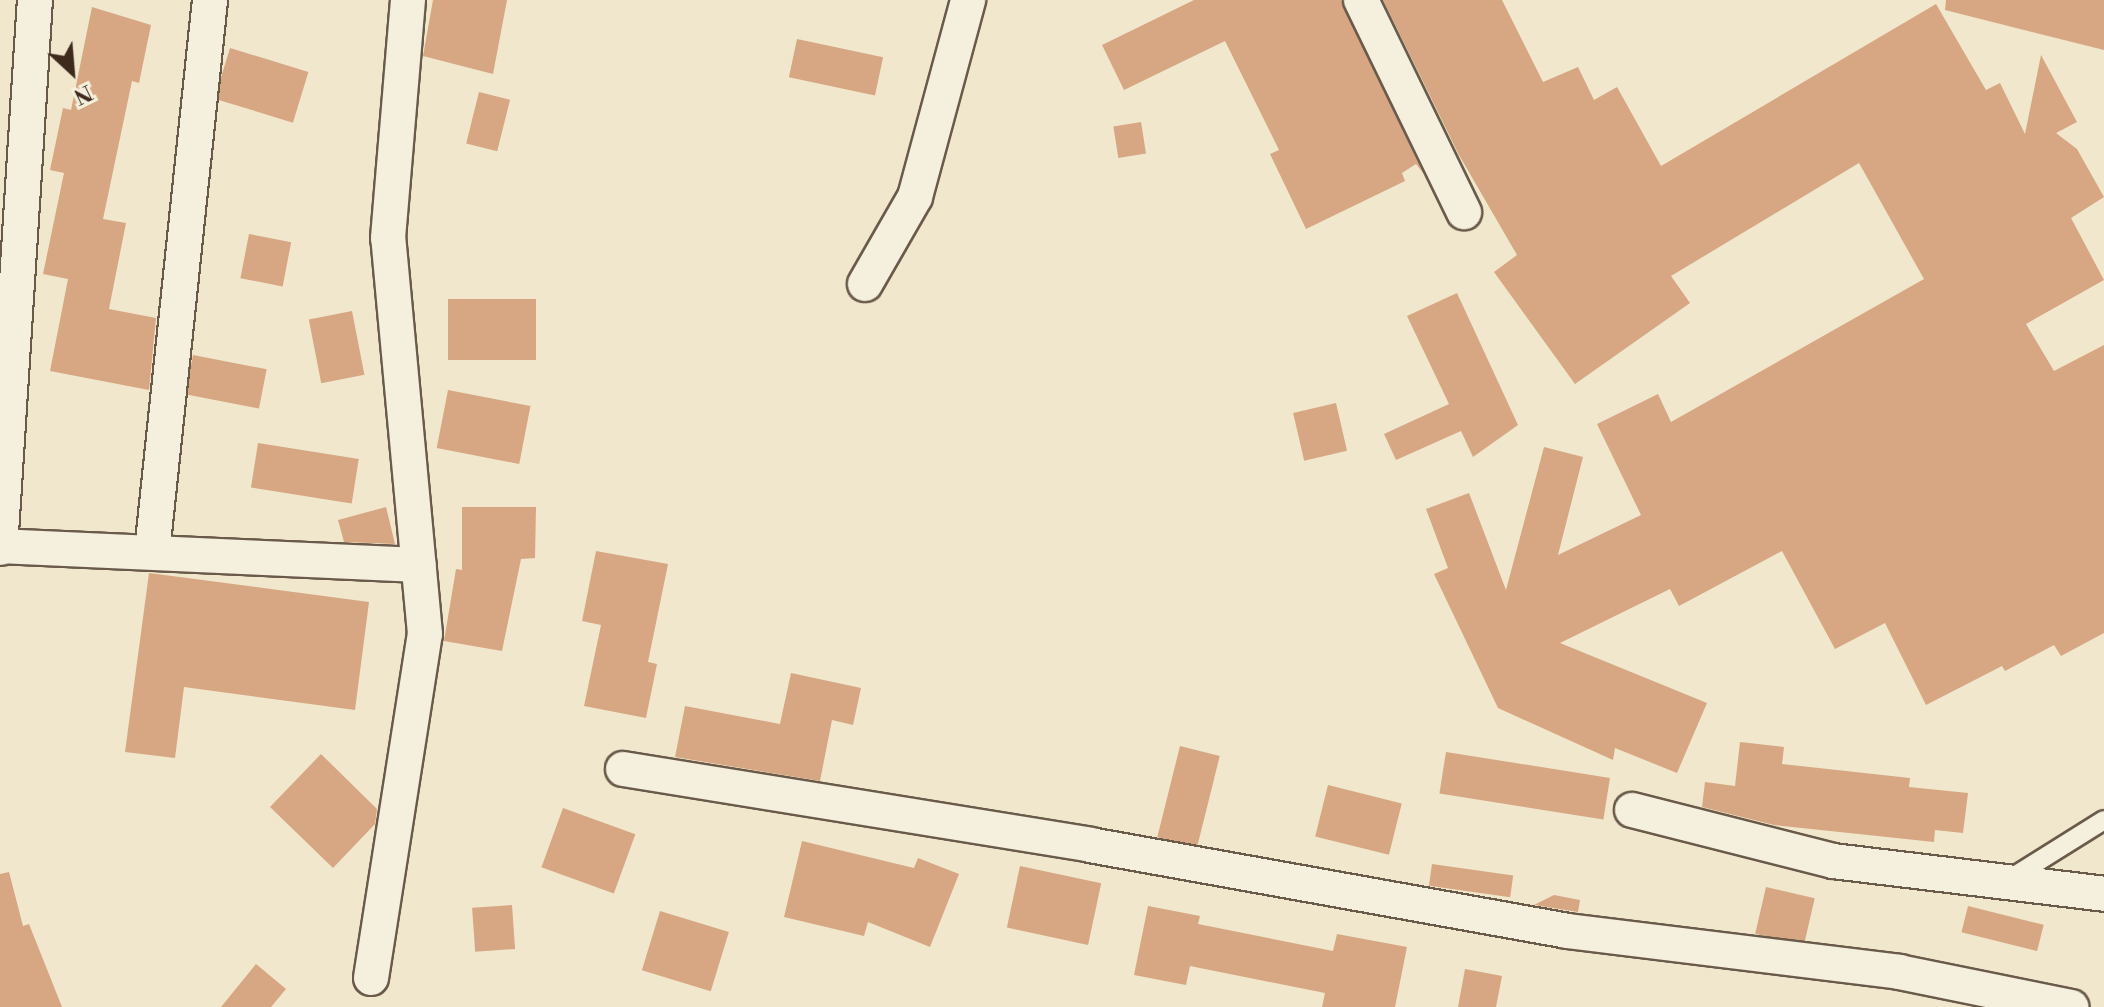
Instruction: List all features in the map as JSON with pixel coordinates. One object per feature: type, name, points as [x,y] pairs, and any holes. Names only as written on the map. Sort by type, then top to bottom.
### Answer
[{"type":"street","points":[[35,0],[6,316],[0,547],[419,565]]},
{"type":"street","points":[[152,552],[210,0]]},
{"type":"street","points":[[371,978],[425,634],[388,238],[408,0]]},
{"type":"street","points":[[865,284],[915,197],[968,0]]},
{"type":"street","points":[[1361,0],[1464,212]]},
{"type":"street","points":[[623,769],[1567,931],[1899,972],[2071,1007]]},
{"type":"street","points":[[1632,810],[1833,861],[2104,894]]},
{"type":"lane","points":[[2007,880],[2104,820]]},
{"type":"building","points":[[433,0],[507,0],[493,74],[423,56]]},
{"type":"building","points":[[1194,0],[1341,0],[1423,173],[1416,164],[1402,173],[1405,181],[1306,229],[1270,154],[1279,150],[1225,41],[1124,90],[1102,45]]},
{"type":"building","points":[[1383,0],[1502,0],[1543,82],[1578,67],[1594,100],[1617,87],[1661,166],[1936,4],[1986,90],[2000,83],[2025,134],[2041,55],[2077,122],[2056,133],[2077,149],[2104,197],[2071,218],[2104,280],[2026,324],[2054,371],[2104,345],[2104,633],[2061,656],[2054,645],[2005,671],[2002,666],[1926,705],[1885,623],[1835,649],[1782,551],[1679,606],[1670,589],[1560,643],[1707,703],[1677,773],[1615,748],[1613,760],[1498,708],[1434,574],[1448,568],[1426,509],[1469,493],[1506,590],[1544,447],[1583,457],[1558,555],[1641,515],[1597,424],[1658,394],[1671,422],[1924,279],[1859,163],[1671,276],[1690,303],[1575,384],[1494,272],[1517,255],[1459,155]]},
{"type":"building","points":[[1946,0],[2104,0],[2104,50],[1945,10]]},
{"type":"building","points":[[92,7],[151,25],[139,83],[132,81],[103,219],[126,223],[109,309],[156,318],[149,390],[50,371],[68,279],[43,274],[64,173],[50,170],[63,108],[71,110]]},
{"type":"building","points":[[797,39],[883,57],[875,95],[789,77]]},
{"type":"building","points":[[230,48],[308,72],[293,123],[215,99]]},
{"type":"building","points":[[479,92],[510,100],[497,151],[466,143]]},
{"type":"building","points":[[1141,122],[1146,154],[1118,158],[1113,126]]},
{"type":"building","points":[[249,234],[291,242],[283,286],[240,278]]},
{"type":"building","points":[[1457,293],[1518,425],[1473,457],[1461,431],[1396,460],[1384,434],[1449,404],[1407,316]]},
{"type":"building","points":[[448,299],[536,299],[536,360],[448,360]]},
{"type":"building","points":[[352,311],[364,375],[321,383],[309,319]]},
{"type":"building","points":[[193,355],[267,369],[259,409],[185,394]]},
{"type":"building","points":[[448,390],[530,406],[519,464],[437,448]]},
{"type":"building","points":[[1336,403],[1347,451],[1304,461],[1293,413]]},
{"type":"building","points":[[258,443],[359,459],[352,503],[251,487]]},
{"type":"building","points":[[386,507],[395,544],[344,542],[338,520]]},
{"type":"building","points":[[462,507],[536,507],[535,558],[521,559],[502,651],[444,641],[456,569],[462,570]]},
{"type":"building","points":[[596,551],[668,564],[648,662],[657,664],[646,718],[584,706],[601,625],[582,621]]},
{"type":"building","points":[[149,573],[369,602],[355,710],[184,687],[175,758],[125,752]]},
{"type":"building","points":[[791,673],[861,688],[853,725],[832,720],[820,781],[675,757],[685,706],[780,724]]},
{"type":"building","points":[[1740,742],[1784,747],[1782,764],[1910,778],[1909,787],[1968,793],[1963,833],[1935,830],[1934,842],[1774,825],[1702,807],[1705,782],[1735,786]]},
{"type":"building","points":[[1180,746],[1220,756],[1197,847],[1157,837]]},
{"type":"building","points":[[1446,752],[1610,778],[1603,819],[1439,793]]},
{"type":"building","points":[[321,754],[377,809],[375,824],[333,868],[270,807]]},
{"type":"building","points":[[1328,785],[1402,803],[1389,855],[1315,836]]},
{"type":"building","points":[[563,808],[635,834],[614,894],[541,867]]},
{"type":"building","points":[[802,841],[914,868],[918,858],[959,874],[930,947],[868,922],[864,936],[784,917]]},
{"type":"building","points":[[1432,864],[1513,875],[1510,897],[1429,886]]},
{"type":"building","points":[[1020,866],[1101,883],[1088,945],[1007,928]]},
{"type":"building","points":[[9,872],[23,926],[29,924],[62,1007],[0,1007],[0,874]]},
{"type":"building","points":[[1766,887],[1815,898],[1804,945],[1755,934]]},
{"type":"building","points":[[1554,895],[1580,900],[1578,912],[1534,905]]},
{"type":"building","points":[[512,905],[515,949],[475,952],[472,908]]},
{"type":"building","points":[[1148,906],[1200,916],[1198,924],[1333,951],[1337,934],[1407,947],[1395,1007],[1322,1007],[1325,993],[1190,966],[1186,985],[1134,975]]},
{"type":"building","points":[[1968,906],[2044,925],[2037,951],[1961,932]]},
{"type":"building","points":[[660,911],[729,932],[711,991],[642,970]]},
{"type":"building","points":[[256,964],[286,989],[271,1007],[221,1007]]},
{"type":"building","points":[[1465,969],[1502,976],[1496,1007],[1458,1007]]}]
